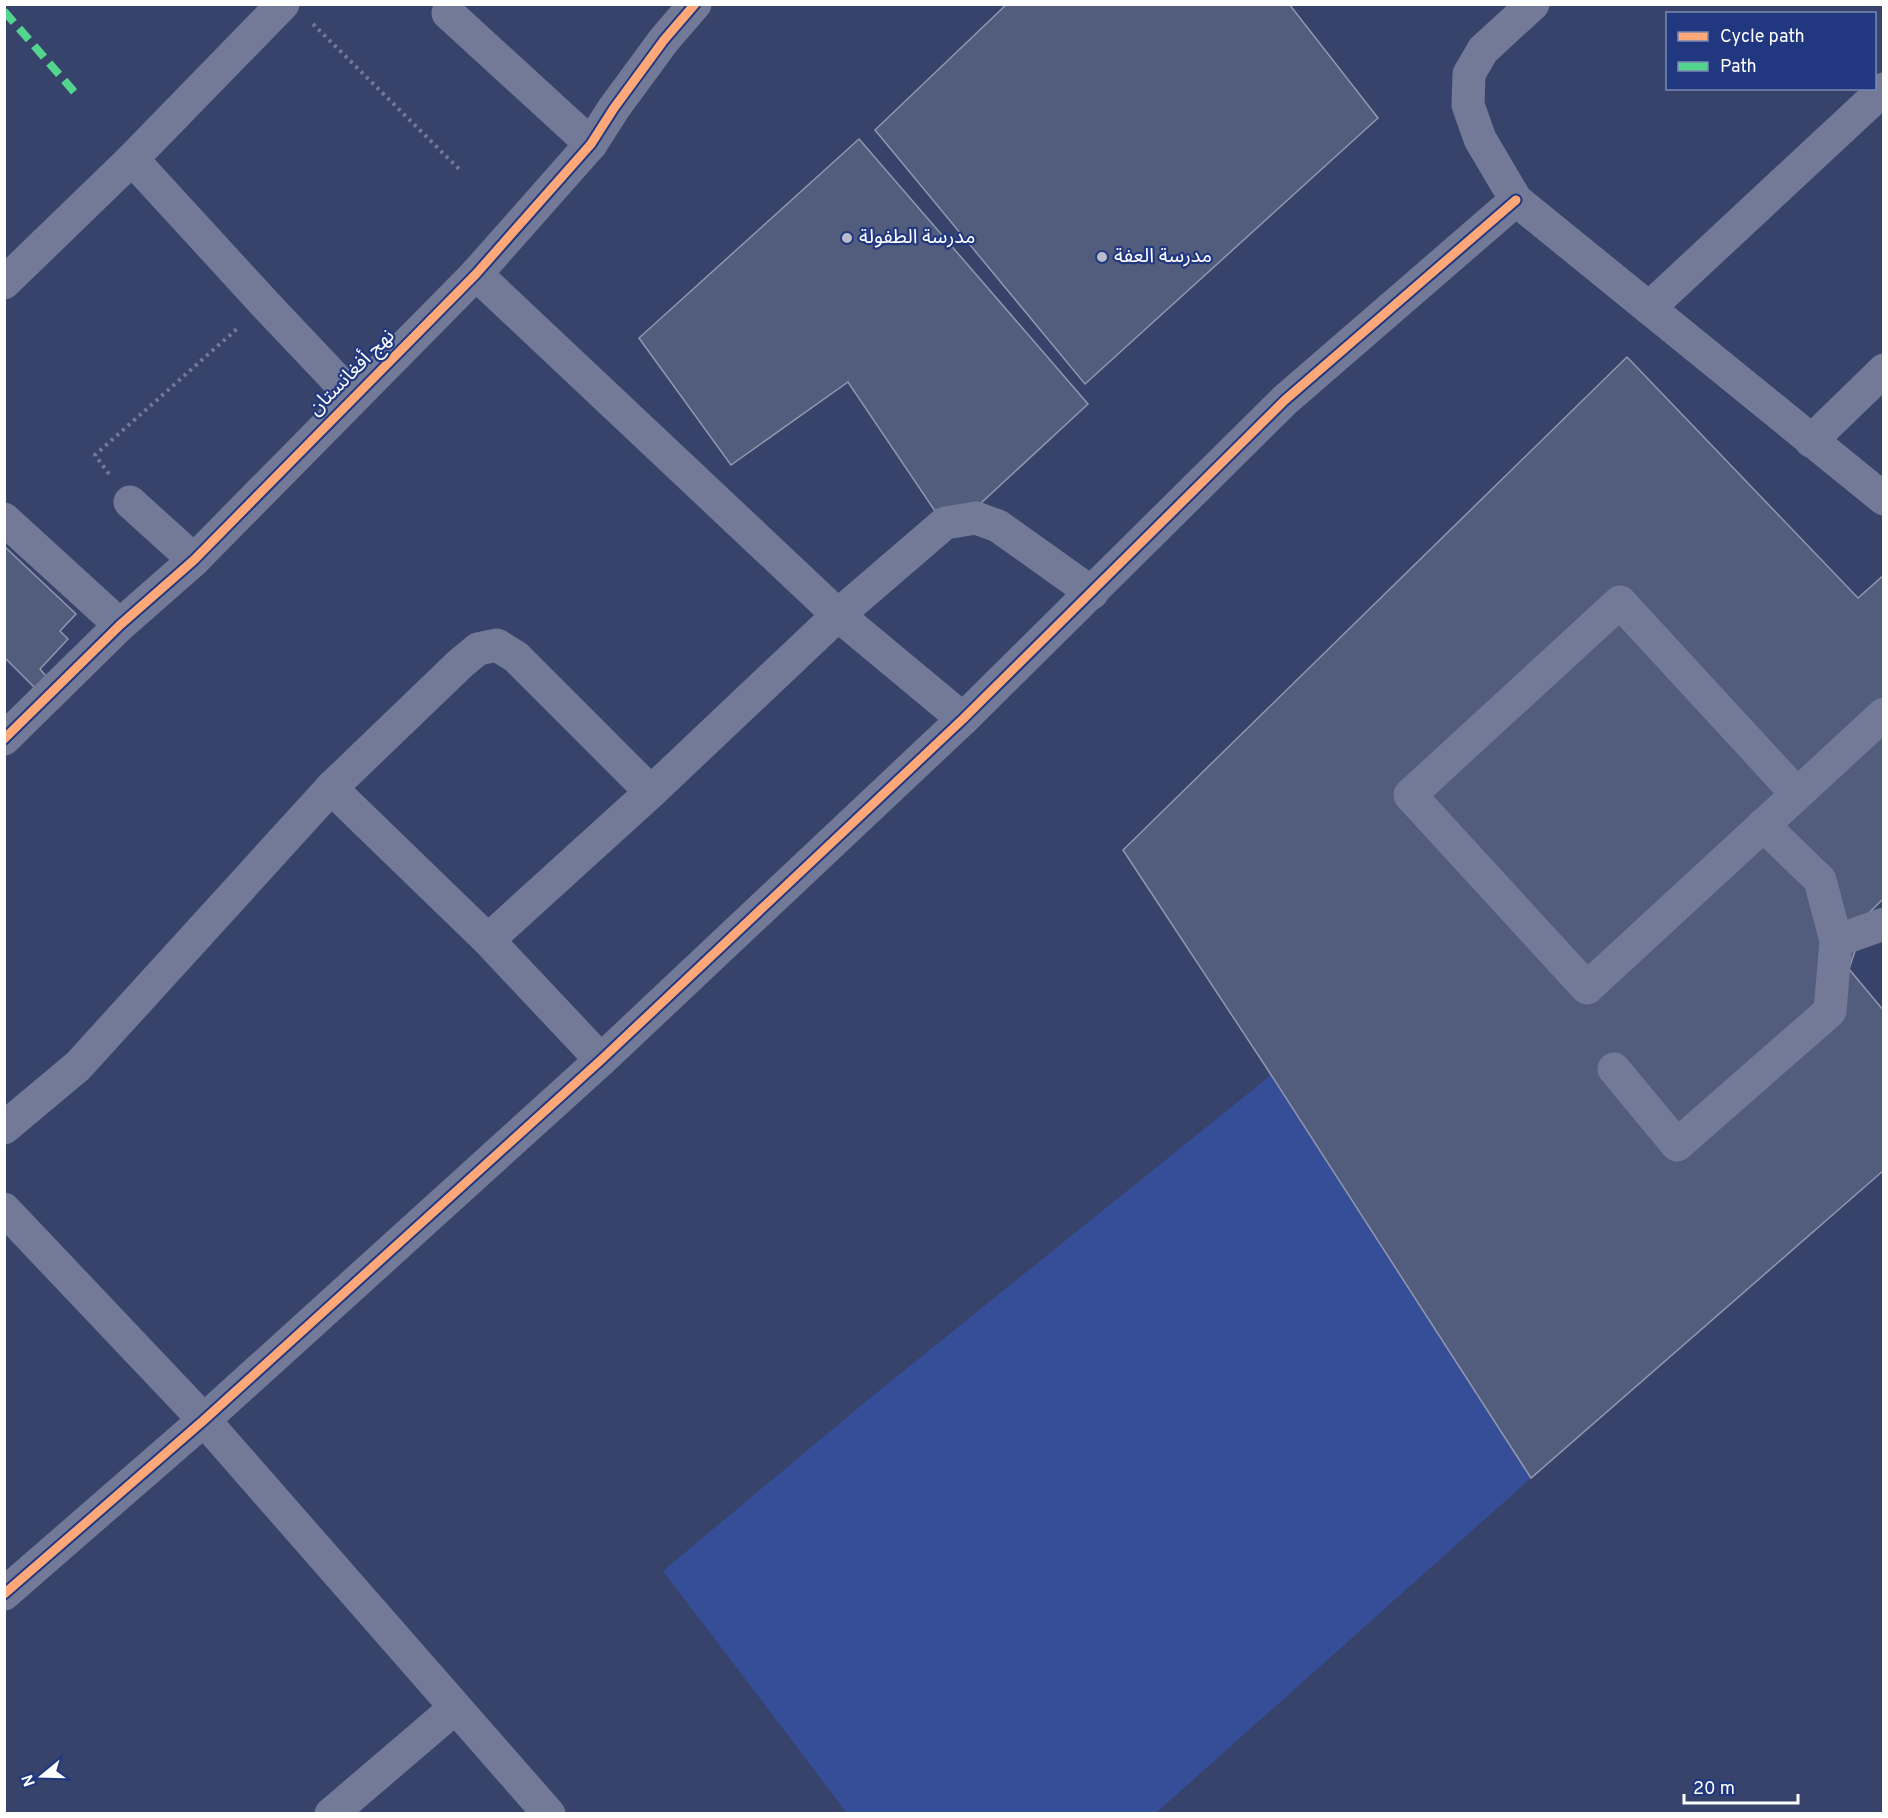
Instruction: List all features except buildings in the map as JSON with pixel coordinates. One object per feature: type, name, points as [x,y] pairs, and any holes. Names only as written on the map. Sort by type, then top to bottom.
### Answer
[{"type":"street","name":"نهج أفغانستان","points":[[4,739],[120,625],[194,560],[476,274],[591,144],[658,48],[695,4]]},
{"type":"street","points":[[1533,4],[1483,50],[1470,74],[1468,105],[1480,139],[1516,200],[1884,499]]},
{"type":"street","points":[[4,283],[132,159],[297,13]]},
{"type":"street","points":[[448,13],[591,144]]},
{"type":"street","points":[[1649,308],[1884,89]]},
{"type":"street","points":[[132,159],[353,397]]},
{"type":"street","points":[[4,1594],[204,1420],[601,1060],[963,719],[1285,400],[1516,200]]},
{"type":"street","points":[[476,274],[838,615],[963,719]]},
{"type":"street","points":[[1811,441],[1884,370]]},
{"type":"street","points":[[130,502],[194,560]]},
{"type":"street","points":[[488,940],[651,792],[838,615],[945,523],[976,518],[998,526],[1092,592]]},
{"type":"street","points":[[4,519],[120,625]]},
{"type":"street","points":[[1797,794],[1620,602],[1410,795],[1587,988],[1884,714]]},
{"type":"street","points":[[4,1128],[78,1066],[331,788],[478,649],[497,645],[516,657],[651,792]]},
{"type":"street","points":[[331,788],[488,940],[601,1060]]},
{"type":"street","points":[[1614,1069],[1677,1145],[1830,1011],[1836,940],[1820,880],[1763,825]]},
{"type":"street","points":[[1836,940],[1884,924]]},
{"type":"street","points":[[4,1209],[204,1420],[549,1814]]},
{"type":"street","points":[[331,1814],[455,1708]]},
{"type":"path","points":[[297,13],[461,171]]},
{"type":"path","points":[[130,502],[94,455],[265,304]]},
{"type":"shaded area","points":[[1271,1075],[1531,1478],[1156,1813],[847,1813],[663,1571],[870,1398]]},
{"type":"marked path","points":[[4,11],[76,94]]},
{"type":"cycle path","points":[[4,739],[120,625],[194,560],[476,274],[591,144],[614,108],[664,40],[695,4]]},
{"type":"cycle path","points":[[4,1594],[204,1420],[601,1060],[963,719],[1285,400],[1516,200]]},
{"type":"place","name":"مدرسة الطفولة","points":[[847,238]]},
{"type":"place","name":"مدرسة العفة","points":[[1102,257]]}]
